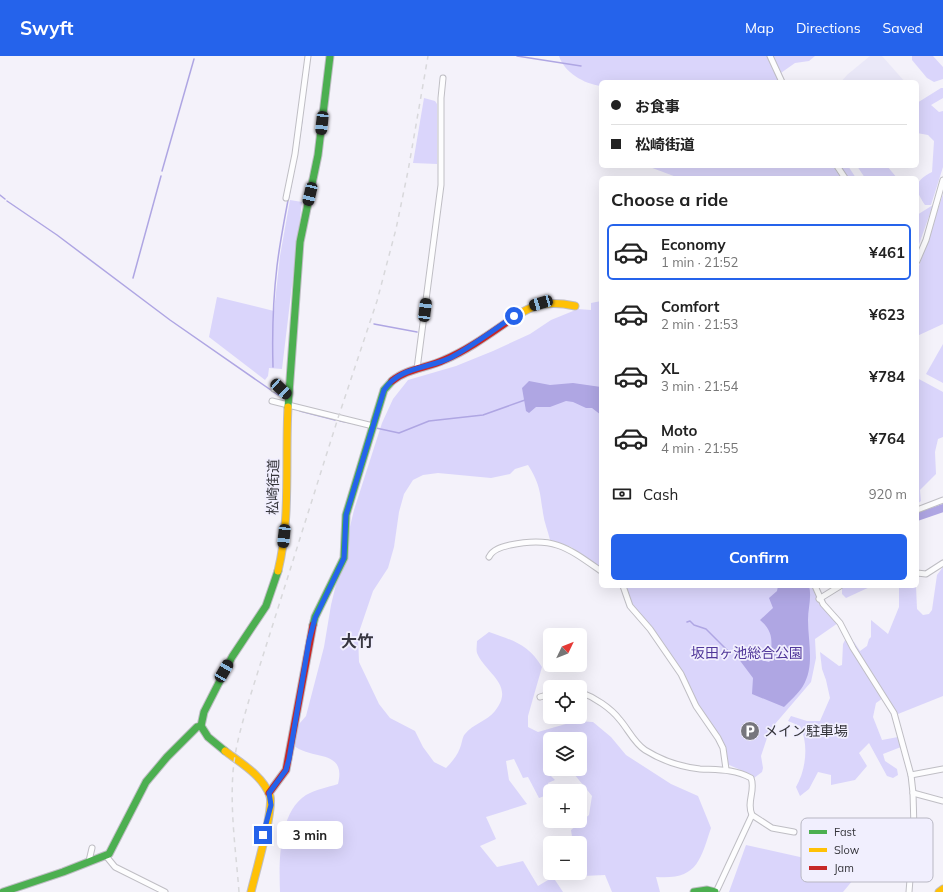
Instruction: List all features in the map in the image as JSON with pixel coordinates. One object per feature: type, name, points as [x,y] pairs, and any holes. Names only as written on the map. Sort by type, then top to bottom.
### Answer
[{"type":"street","points":[[286,198],[295,154],[308,56]]},
{"type":"street","name":"松崎街道","points":[[201,726],[201,718],[232,657],[253,628],[266,606],[282,554],[286,512],[288,406],[292,334],[300,242],[318,155],[330,56]]},
{"type":"street","points":[[770,56],[781,80]]},
{"type":"street","points":[[416,369],[441,185],[441,98],[443,78]]},
{"type":"street","points":[[919,257],[926,240],[943,180]]},
{"type":"street","points":[[269,793],[286,770],[315,618],[344,558],[346,515],[380,400],[390,382],[399,375],[450,358],[527,308],[541,303],[564,302],[575,306]]},
{"type":"street","points":[[274,389],[281,389],[289,396]]},
{"type":"street","points":[[272,401],[373,426]]},
{"type":"street","points":[[919,509],[943,500]]},
{"type":"street","points":[[489,557],[493,552],[503,547],[542,541],[570,549],[599,570]]},
{"type":"street","points":[[919,573],[926,574],[943,563]]},
{"type":"street","points":[[624,588],[630,606],[650,629],[681,674],[696,706],[718,738],[722,748],[726,769]]},
{"type":"street","points":[[816,588],[820,599],[840,623],[868,673],[894,713],[911,775],[914,793],[914,818]]},
{"type":"street","points":[[820,599],[837,588]]},
{"type":"street","points":[[587,694],[620,719],[644,750],[662,759],[689,767],[726,769],[740,772],[751,778],[753,784],[749,806],[752,815],[772,828],[794,832]]},
{"type":"street","points":[[3,892],[106,856],[111,851],[139,794],[150,776],[165,758],[198,727],[201,726],[211,741],[256,775],[269,793],[271,801],[269,814],[251,892]]},
{"type":"street","points":[[911,775],[943,769]]},
{"type":"street","points":[[914,793],[943,801]]},
{"type":"street","points":[[694,892],[707,890],[715,892],[752,815]]},
{"type":"street","points":[[89,861],[92,848]]},
{"type":"street","points":[[106,856],[115,867],[165,892]]},
{"type":"street","points":[[909,892],[910,882]]},
{"type":"street","points":[[939,892],[943,889]]},
{"type":"shaded area","points":[[870,56],[882,56],[903,80],[843,80]]},
{"type":"shaded area","points":[[529,381],[550,385],[573,383],[599,387],[599,413],[592,408],[586,408],[573,402],[566,401],[550,407],[536,407],[529,413],[526,411],[522,388]]},
{"type":"shaded area","points":[[778,588],[809,588],[810,594],[808,620],[810,654],[809,670],[803,686],[784,707],[752,694],[753,678],[738,658],[748,648],[761,660],[769,662],[771,660],[770,634],[768,629],[760,620],[773,608],[769,598],[777,591]]},
{"type":"green space","points":[[559,56],[815,56],[809,61],[795,63],[778,75],[778,80],[599,80],[599,86],[582,80],[570,72]]},
{"type":"green space","points":[[912,56],[933,56],[943,67],[943,79],[934,82],[927,78],[912,60]]},
{"type":"green space","points":[[943,88],[943,98],[931,105],[939,112],[943,111],[943,167],[931,205],[925,205],[919,194],[919,182],[932,172],[934,141],[928,135],[919,133],[919,102]]},
{"type":"green space","points":[[424,98],[435,101],[437,104],[437,164],[413,163]]},
{"type":"green space","points":[[652,168],[834,168],[840,176],[674,176]]},
{"type":"green space","points":[[841,168],[849,168],[855,176],[847,176]]},
{"type":"green space","points":[[858,168],[889,168],[895,176],[864,176]]},
{"type":"green space","points":[[943,194],[943,324],[919,335],[919,266]]},
{"type":"green space","points":[[290,200],[302,202],[282,369],[269,368],[268,376],[265,380],[209,337],[217,297],[274,311],[280,256]]},
{"type":"green space","points":[[933,205],[919,244],[919,214]]},
{"type":"green space","points":[[599,301],[599,567],[571,547],[550,540],[539,488],[528,465],[515,469],[510,474],[491,478],[438,473],[423,475],[413,480],[404,494],[399,512],[394,547],[388,568],[373,591],[358,635],[359,662],[379,704],[390,718],[415,731],[423,747],[434,762],[446,768],[457,754],[465,734],[492,714],[501,702],[501,686],[477,653],[477,641],[489,632],[520,644],[537,659],[542,667],[528,716],[528,727],[538,732],[566,724],[587,724],[587,722],[593,722],[611,737],[626,755],[671,784],[698,796],[711,828],[700,859],[689,872],[670,877],[656,877],[660,892],[612,892],[605,875],[587,876],[587,836],[572,836],[571,830],[573,828],[587,828],[587,817],[589,815],[592,796],[587,790],[587,784],[582,784],[576,776],[587,776],[587,732],[543,732],[543,776],[551,776],[555,780],[548,784],[543,784],[543,797],[539,798],[528,777],[523,778],[514,759],[506,761],[509,780],[527,804],[486,817],[496,839],[480,846],[497,867],[523,861],[538,886],[548,880],[555,880],[563,892],[280,892],[280,853],[285,826],[290,814],[297,803],[306,795],[338,784],[339,772],[337,765],[332,760],[299,749],[291,743],[293,731],[306,716],[324,647],[331,605],[354,510],[382,423],[393,399],[408,380],[456,366],[493,351],[530,334],[551,320],[578,309],[591,310],[591,303]]},
{"type":"green space","points":[[943,344],[943,383],[926,374]]},
{"type":"green space","points":[[919,379],[943,392],[943,437],[938,439],[935,452],[936,474],[920,490],[921,501],[919,502]]},
{"type":"green space","points":[[943,567],[943,696],[898,714],[886,696],[876,703],[873,717],[882,740],[898,737],[901,747],[883,754],[885,761],[897,769],[898,775],[893,778],[887,776],[869,743],[859,753],[867,766],[855,780],[831,785],[831,775],[818,772],[809,789],[800,796],[796,787],[804,765],[805,741],[800,726],[788,721],[791,716],[807,721],[820,721],[830,698],[822,669],[820,652],[839,666],[842,665],[843,644],[845,640],[854,642],[860,651],[867,646],[871,637],[871,620],[888,634],[899,607],[899,588],[916,588],[917,609],[923,615],[929,614],[932,610],[937,575]]},
{"type":"green space","name":"坂田ヶ池総合公園","points":[[626,588],[814,588],[819,604],[838,623],[815,639],[816,658],[811,682],[775,724],[768,735],[761,756],[763,768],[762,772],[754,778],[752,775],[727,764],[726,754],[698,705],[682,672],[632,605]]},
{"type":"green space","points":[[842,588],[868,588],[846,598],[842,594]]},
{"type":"green space","points":[[746,845],[800,857],[801,882],[851,882],[843,892],[729,892]]},
{"type":"waterway","points":[[517,56],[581,66]]},
{"type":"waterway","points":[[162,171],[194,59]]},
{"type":"waterway","points":[[273,367],[273,316],[277,266],[302,119]]},
{"type":"waterway","points":[[133,278],[161,176]]},
{"type":"waterway","points":[[0,195],[5,199]]},
{"type":"waterway","points":[[7,201],[57,235],[170,320],[278,395],[283,395]]},
{"type":"waterway","points":[[374,324],[417,332]]},
{"type":"waterway","points":[[376,428],[399,433],[429,421],[483,415],[525,400]]},
{"type":"waterway","points":[[300,411],[335,420]]},
{"type":"waterway","points":[[340,421],[351,423]]},
{"type":"waterway","points":[[919,516],[943,508]]},
{"type":"waterway","points":[[687,622],[690,621],[694,625],[706,629],[729,652]]},
{"type":"railway","points":[[239,892],[232,787],[234,763],[241,727],[338,418],[377,301],[396,229],[408,171],[428,56]]},
{"type":"traffic: fast","points":[[288,407],[300,242],[318,155],[330,56]]},
{"type":"traffic: fast","points":[[313,625],[315,617],[344,558],[346,515],[384,390],[392,381]]},
{"type":"traffic: fast","points":[[225,751],[208,737],[201,726],[204,712],[232,657],[266,606],[278,571]]},
{"type":"traffic: fast","points":[[3,892],[63,872],[109,854],[146,782],[167,757],[197,727],[201,726]]},
{"type":"traffic: fast","points":[[694,892],[707,890],[715,892]]},
{"type":"traffic: slow","points":[[513,318],[528,309],[542,304],[566,304],[575,306]]},
{"type":"traffic: slow","points":[[278,571],[285,531],[288,407]]},
{"type":"traffic: slow","points":[[225,751],[257,776],[267,789],[270,796],[267,828],[251,892]]},
{"type":"traffic: slow","points":[[939,892],[943,889]]},
{"type":"traffic: jam","points":[[392,381],[410,371],[437,363],[453,356],[479,341],[513,318]]},
{"type":"traffic: jam","points":[[269,793],[286,770],[313,625]]},
{"type":"place","name":"メイン駐車場","points":[[750,731]]},
{"type":"district","name":"大竹","points":[[357,641]]},
{"type":"route","points":[[263,835],[271,805],[269,793],[286,770],[289,759],[309,641],[315,618],[344,558],[346,515],[384,390],[390,382],[399,375],[409,370],[450,358],[514,316]]}]
